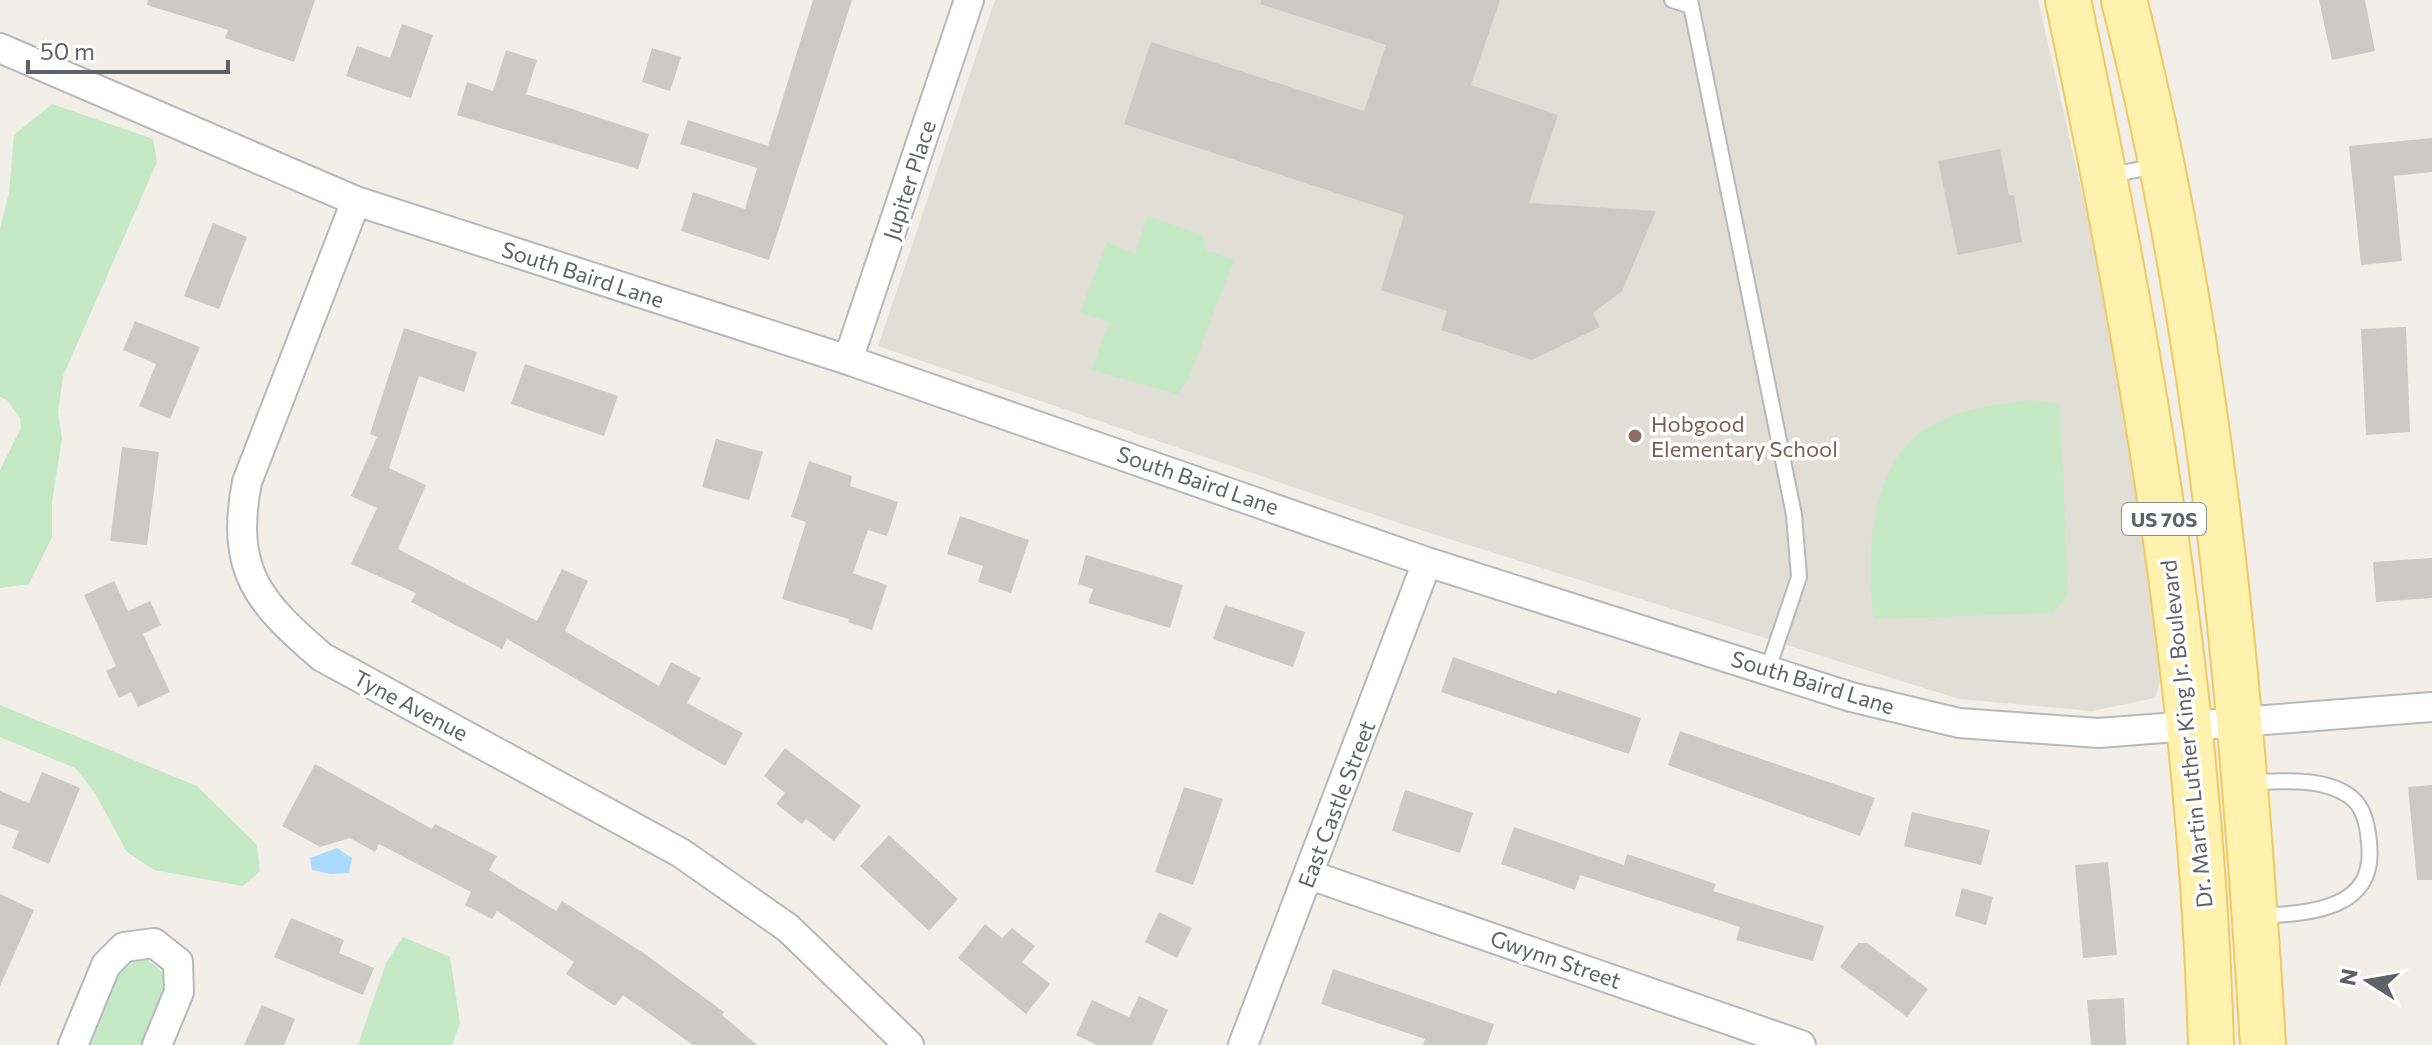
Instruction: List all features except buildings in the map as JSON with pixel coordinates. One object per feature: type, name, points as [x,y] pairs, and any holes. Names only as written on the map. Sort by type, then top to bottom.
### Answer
[{"type":"main road","name":"Dr. Martin Luther King Jr. Boulevard","points":[[2068,0],[2105,176],[2159,473],[2188,727],[2209,978],[2211,1045]]},
{"type":"main road","name":"US 70S","points":[[2124,0],[2185,279],[2214,476],[2241,722],[2263,1045]]},
{"type":"street","name":"Jupiter Place","points":[[848,360],[969,0]]},
{"type":"street","name":"South Baird Lane","points":[[0,48],[356,201],[848,360],[1427,562],[1851,697],[1959,723],[2099,733],[2432,707]]},
{"type":"street","name":"Tyne Avenue","points":[[356,201],[247,482],[240,520],[249,574],[274,616],[322,657],[681,853],[788,928],[909,1045]]},
{"type":"street","name":"East Castle Street","points":[[1243,1045],[1427,562]]},
{"type":"street","name":"Gwynn Street","points":[[1310,875],[1801,1045]]},
{"type":"street","points":[[73,1045],[106,965],[124,947],[154,943],[178,962],[179,992],[157,1045]]},
{"type":"lane","points":[[1672,0],[1690,3],[1794,515],[1799,577],[1768,669]]},
{"type":"lane","points":[[2105,176],[2161,165]]},
{"type":"lane","points":[[2246,782],[2298,781],[2329,787],[2353,799],[2367,823],[2370,853],[2365,880],[2348,899],[2312,913],[2255,916]]},
{"type":"shaded area","name":"Hobgood Elementary School","points":[[995,0],[2038,0],[2101,276],[2165,664],[2155,698],[2092,711],[1959,699],[1408,526],[878,346]]},
{"type":"green space","points":[[52,104],[153,139],[157,162],[63,376],[58,412],[62,439],[52,501],[52,537],[29,584],[0,588],[0,470],[21,428],[20,418],[7,400],[0,397],[0,228],[9,193],[14,135]]},
{"type":"green space","points":[[1148,216],[1203,235],[1206,250],[1234,260],[1187,382],[1177,394],[1091,370],[1109,322],[1080,313],[1107,242],[1135,253]]},
{"type":"green space","points":[[2032,400],[2060,404],[2068,596],[2052,613],[1874,619],[1870,568],[1872,540],[1876,512],[1895,461],[1911,440],[1944,419],[1981,408]]},
{"type":"green space","points":[[0,705],[197,786],[257,845],[260,871],[243,886],[154,870],[127,852],[95,793],[75,768],[0,737]]},
{"type":"green space","points":[[403,937],[450,957],[460,1023],[452,1045],[358,1045],[386,963]]},
{"type":"green space","points":[[143,956],[165,974],[166,997],[146,1045],[87,1045],[119,968]]},
{"type":"water","points":[[337,848],[352,858],[349,873],[331,874],[312,870],[310,858]]},
{"type":"place","name":"Hobgood Elementary School","points":[[1635,436]]}]
